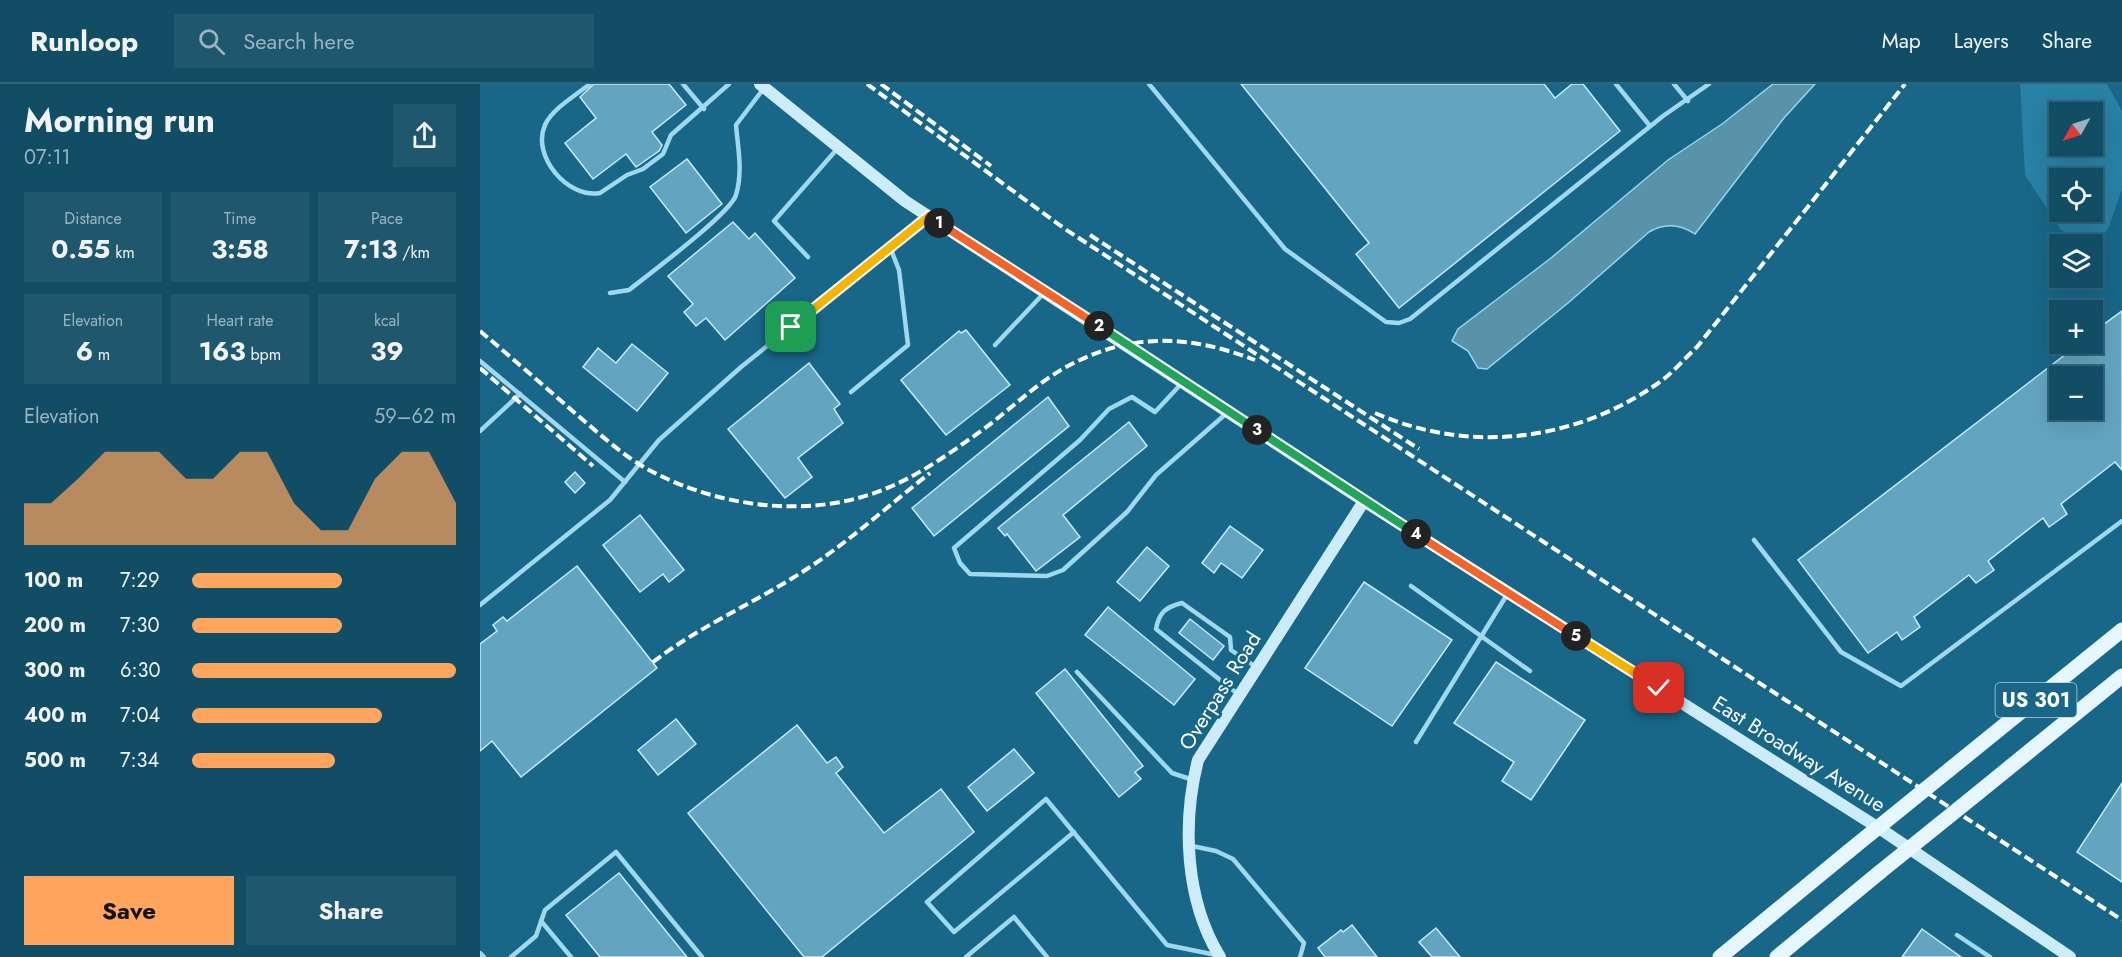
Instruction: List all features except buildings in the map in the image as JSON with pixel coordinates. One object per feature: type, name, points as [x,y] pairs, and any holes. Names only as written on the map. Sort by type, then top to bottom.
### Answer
[{"type":"main road","name":"East Broadway Avenue","points":[[762,86],[905,201],[1184,381],[1364,501],[1885,832],[2070,957]]},
{"type":"main road","name":"Overpass Road","points":[[1219,956],[1199,911],[1189,846],[1192,780],[1198,760],[1364,501]]},
{"type":"main road","name":"US 301","points":[[1720,957],[2122,630]]},
{"type":"main road","name":"US 301","points":[[1777,957],[2122,676]]},
{"type":"lane","points":[[590,84],[546,122],[541,135],[549,163],[571,188],[581,193],[600,193],[627,175],[643,169],[663,154],[671,135],[704,109],[729,84]]},
{"type":"lane","points":[[683,84],[704,109]]},
{"type":"lane","points":[[1149,84],[1285,249],[1386,322],[1399,323],[1410,319],[1650,126],[1709,84]]},
{"type":"lane","points":[[1616,84],[1650,126]]},
{"type":"lane","points":[[1674,84],[1688,101]]},
{"type":"lane","points":[[610,293],[629,290],[719,216],[736,197],[741,172],[736,125],[762,86]]},
{"type":"lane","points":[[808,257],[774,221],[838,147]]},
{"type":"lane","points":[[480,605],[610,500],[659,440],[698,405],[929,216]]},
{"type":"lane","points":[[851,392],[908,345],[899,270],[890,247]]},
{"type":"lane","points":[[995,345],[1046,291]]},
{"type":"lane","points":[[480,361],[624,482]]},
{"type":"lane","points":[[1184,381],[1155,412],[1132,397],[1109,409],[1080,440],[954,548],[960,563],[970,574],[1047,576],[1063,570],[1126,512],[1156,476],[1229,412]]},
{"type":"lane","points":[[480,431],[520,394]]},
{"type":"lane","points":[[1754,540],[1841,652],[1902,686],[2122,520]]},
{"type":"lane","points":[[1411,586],[1530,671]]},
{"type":"lane","points":[[1416,742],[1508,593]]},
{"type":"lane","points":[[1239,695],[1156,629],[1158,618],[1167,607],[1182,603],[1230,637],[1231,650],[1257,668]]},
{"type":"lane","points":[[1077,672],[1172,773],[1192,780]]},
{"type":"lane","points":[[1074,832],[954,932],[927,902],[1046,799],[1074,832],[1167,945],[1219,956]]},
{"type":"lane","points":[[1189,846],[1216,851],[1233,859],[1304,944],[1300,957]]},
{"type":"lane","points":[[511,957],[536,936],[545,910],[616,852],[702,957]]},
{"type":"lane","points":[[966,957],[1014,918],[1047,957]]},
{"type":"lane","points":[[541,921],[571,957]]},
{"type":"lane","points":[[1957,935],[1990,957]]},
{"type":"shaded area","points":[[1773,84],[1815,84],[1784,118],[1695,234],[1684,228],[1672,226],[1660,227],[1649,232],[1568,303],[1487,369],[1478,368],[1468,351],[1452,341],[1458,329],[1551,258],[1668,160],[1722,124]]},
{"type":"shaded area","points":[[2020,84],[2107,84],[2122,111],[2122,189],[2109,226],[2103,236],[2103,234],[2070,234],[2061,230],[2056,222],[2103,222],[2103,168],[2049,168],[2049,212],[2025,175]]},
{"type":"railway","points":[[867,84],[1065,229],[2122,920]]},
{"type":"railway","points":[[881,84],[991,166]]},
{"type":"railway","points":[[1375,413],[1411,426],[1447,434],[1483,437],[1520,436],[1591,419],[1625,404],[1657,384],[1697,347],[1905,84]]},
{"type":"railway","points":[[1090,235],[1419,449]]},
{"type":"railway","points":[[480,331],[603,437],[641,465],[679,484],[708,494],[770,506],[833,503],[863,497],[892,486],[927,468],[960,446],[1053,375],[1102,351],[1124,345],[1168,341],[1211,346],[1255,360]]},
{"type":"railway","points":[[480,368],[593,466]]},
{"type":"railway","points":[[653,662],[703,629],[809,567],[845,542],[930,473]]},
{"type":"route","points":[[791,327],[929,216],[1364,501],[1659,688]]}]
